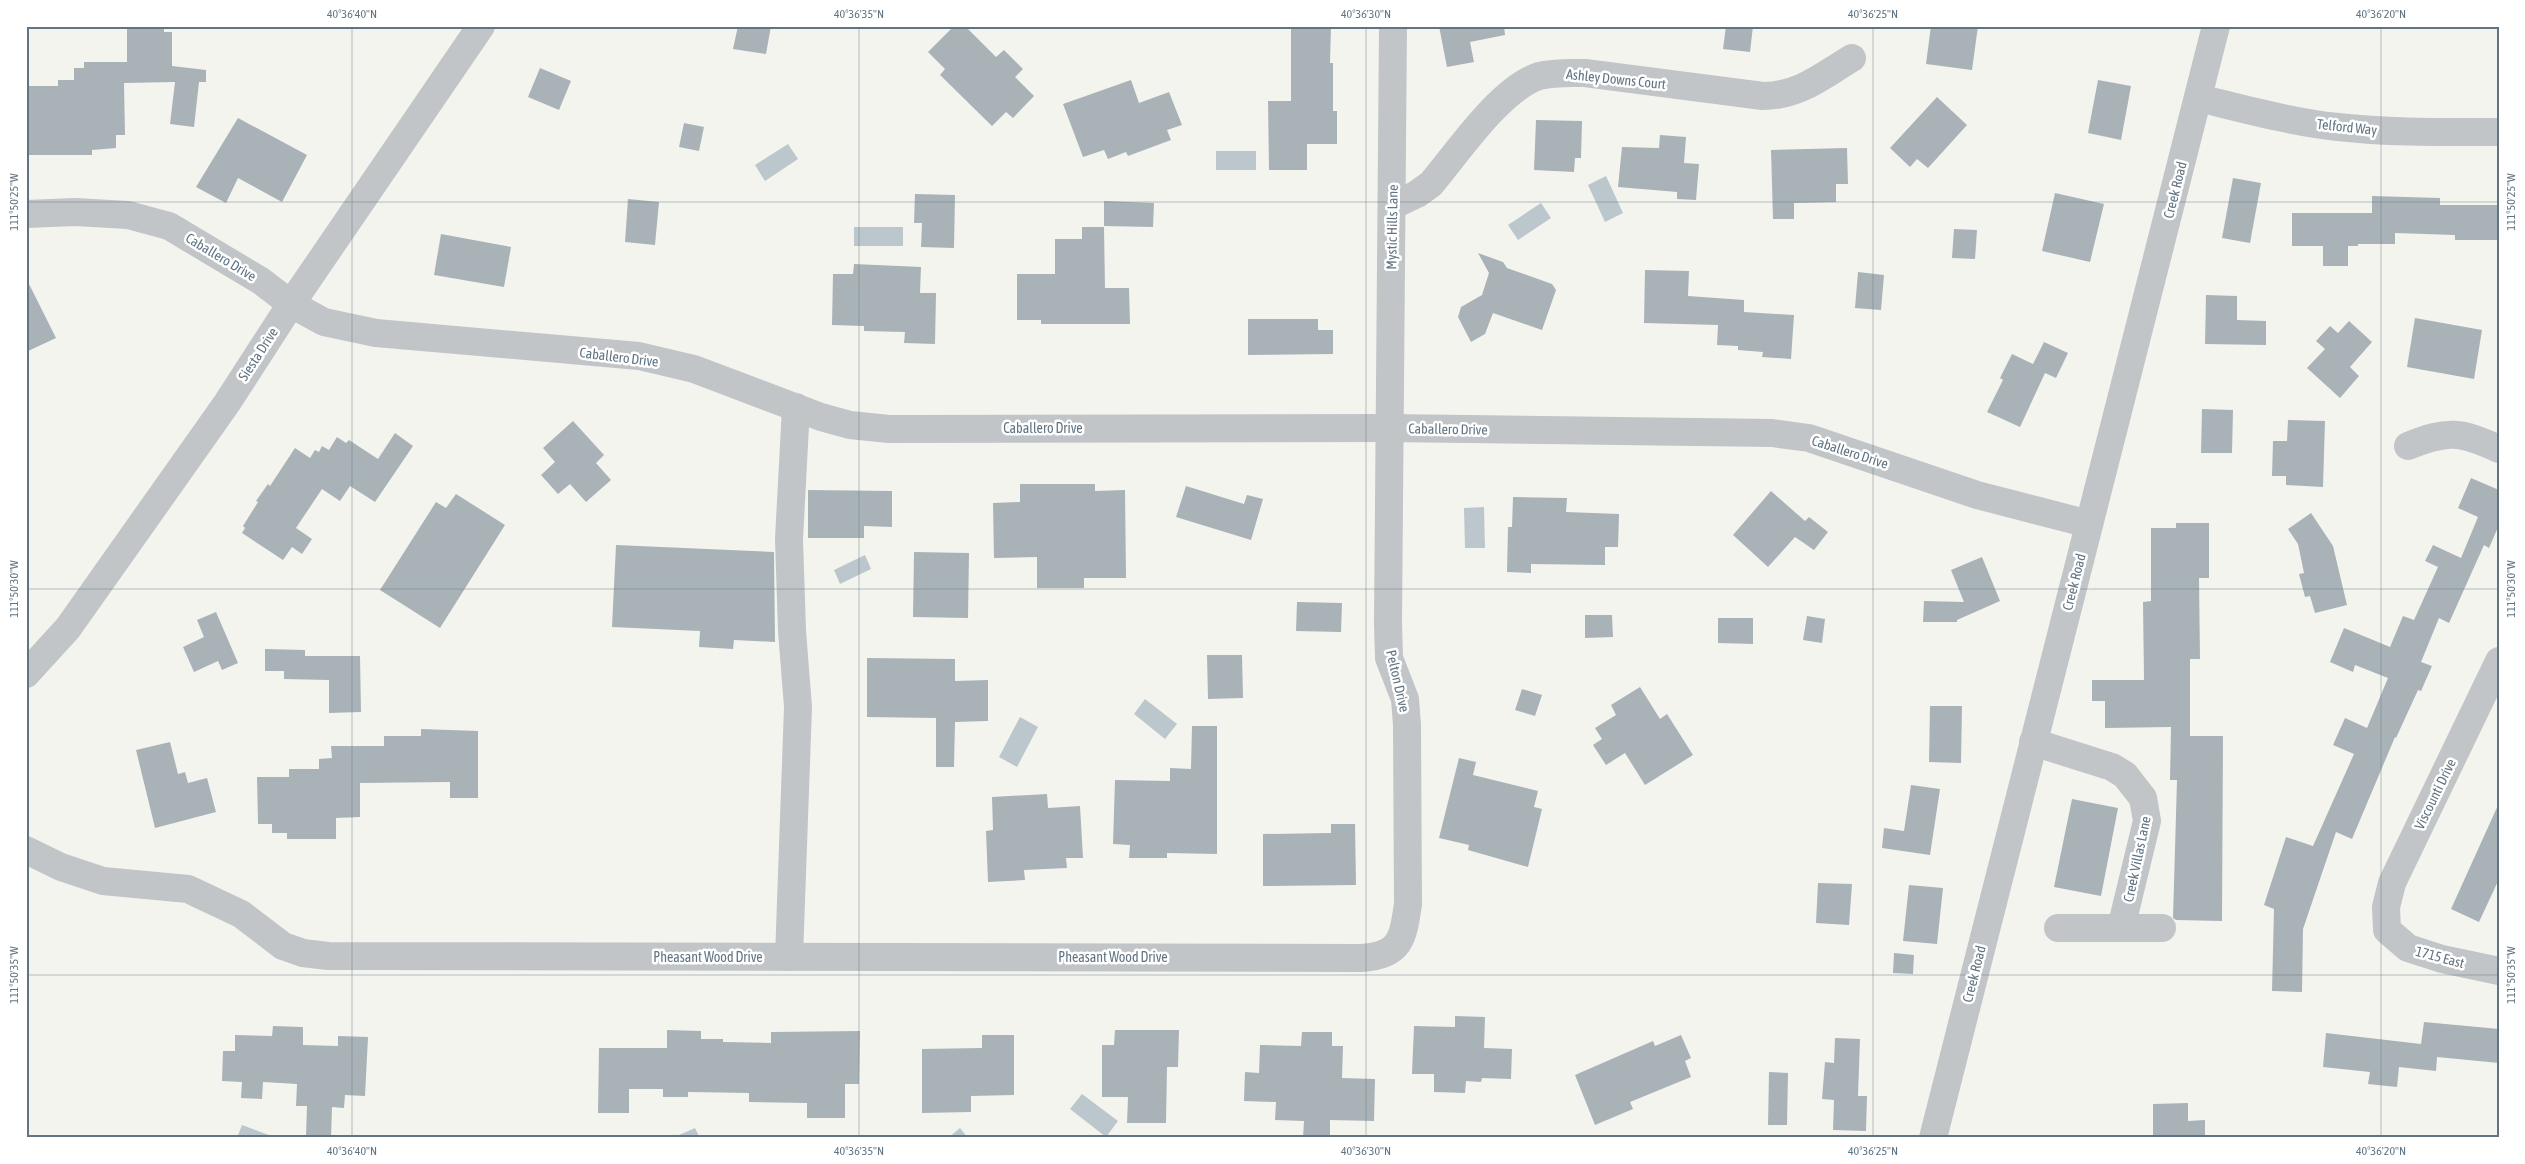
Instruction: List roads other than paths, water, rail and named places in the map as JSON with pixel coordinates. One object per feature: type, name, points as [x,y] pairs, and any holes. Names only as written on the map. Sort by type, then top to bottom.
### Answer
[{"type":"street","name":"Siesta Drive","points":[[26,674],[68,628],[227,402],[291,304],[480,26]]},
{"type":"street","name":"Mystic Hills Lane","points":[[1388,428],[1393,26]]},
{"type":"street","name":"Creek Road","points":[[1933,1138],[2216,26]]},
{"type":"street","name":"Ashley Downs Court","points":[[1392,206],[1418,194],[1431,184],[1504,98],[1523,84],[1540,76],[1564,72],[1585,73],[1763,96],[1780,96],[1798,91],[1852,58]]},
{"type":"street","name":"Telford Way","points":[[2198,98],[2336,127],[2372,131],[2499,132]]},
{"type":"street","name":"Caballero Drive","points":[[26,214],[75,212],[128,215],[169,226],[261,281],[291,304],[324,322],[376,333],[639,356],[694,369],[850,425],[889,429],[1388,428],[1726,430],[1781,434],[1808,438],[1977,495],[2089,524]]},
{"type":"street","points":[[789,957],[798,707],[792,631],[789,539],[796,407]]},
{"type":"street","name":"Pelton Drive","points":[[1388,428],[1389,658],[1405,699],[1407,724],[1408,904],[1404,934]]},
{"type":"street","points":[[2408,446],[2436,434],[2470,436],[2499,449]]},
{"type":"street","name":"Viscounti Drive","points":[[2387,930],[2386,907],[2392,884],[2499,661]]},
{"type":"street","name":"Creek Villas Lane","points":[[2034,742],[2112,767],[2125,775],[2143,798],[2147,820],[2122,928]]},
{"type":"street","name":"Pheasant Wood Drive","points":[[26,850],[61,867],[103,881],[188,889],[241,914],[283,946],[303,953],[328,956],[1374,958],[1387,952],[1397,944],[1404,934]]},
{"type":"street","points":[[2058,928],[2162,928]]},
{"type":"street","name":"1715 East","points":[[2387,930],[2408,948],[2442,959],[2499,971]]}]
